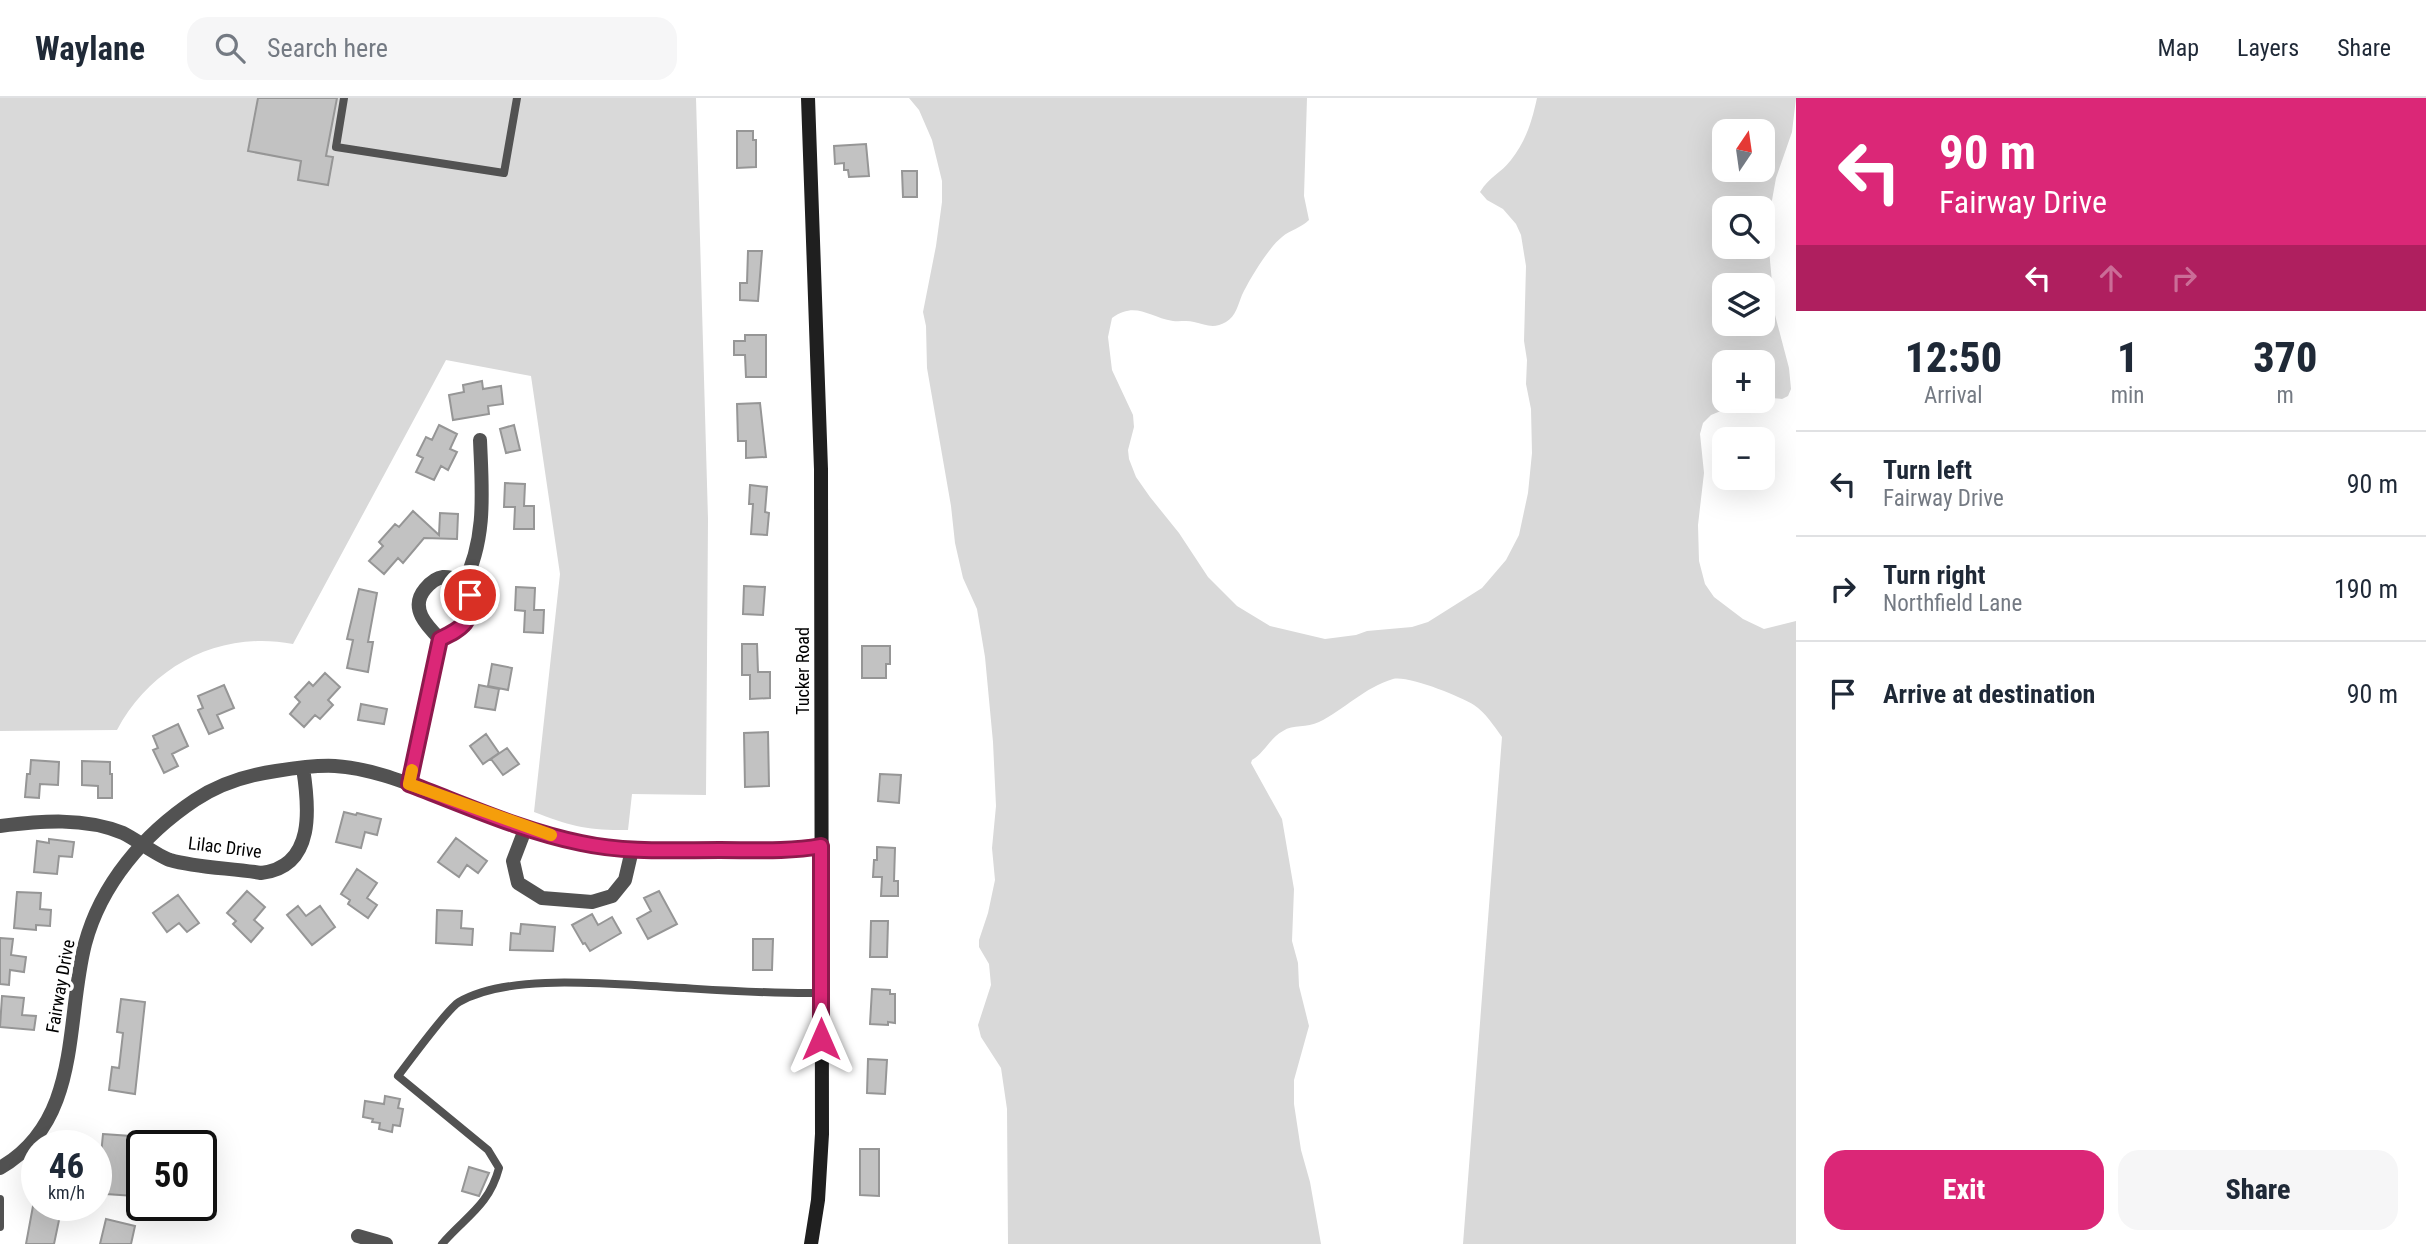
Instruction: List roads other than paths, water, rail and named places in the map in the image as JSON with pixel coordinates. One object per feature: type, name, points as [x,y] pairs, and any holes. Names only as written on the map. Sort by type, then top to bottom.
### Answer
[{"type":"main road","name":"Tucker Road","points":[[808,98],[821,443],[822,1134],[818,1200],[811,1244]]},
{"type":"street","points":[[463,585],[478,549],[482,495],[480,440]]},
{"type":"street","points":[[442,577],[463,585],[470,595],[471,608],[467,621],[459,630],[440,639],[425,624],[419,612],[419,602],[422,592],[432,581],[442,577]]},
{"type":"street","points":[[409,784],[440,639]]},
{"type":"street","name":"Fairway Drive","points":[[0,1168],[28,1147],[53,1112],[66,1068],[86,942],[107,892],[143,843],[190,804],[214,789],[252,775],[336,766],[353,768],[409,784],[526,827],[580,843],[632,850],[802,850],[821,846]]},
{"type":"street","name":"Lilac Drive","points":[[143,843],[168,859],[261,873],[271,872],[291,858],[306,835],[308,807],[303,768]]},
{"type":"street","points":[[0,826],[37,821],[67,821],[100,826],[143,843]]},
{"type":"street","points":[[526,827],[513,861],[518,883],[542,898],[593,902],[612,896],[625,880],[632,850]]},
{"type":"street","points":[[358,1236],[386,1244]]},
{"type":"lane","points":[[344,98],[336,147],[504,173],[517,98]]},
{"type":"lane","points":[[442,1244],[481,1206],[495,1185],[499,1168],[488,1150],[398,1076],[457,1002],[491,990],[521,984],[561,983],[774,994],[821,993]]},
{"type":"lane","points":[[0,1199],[0,1227]]}]
